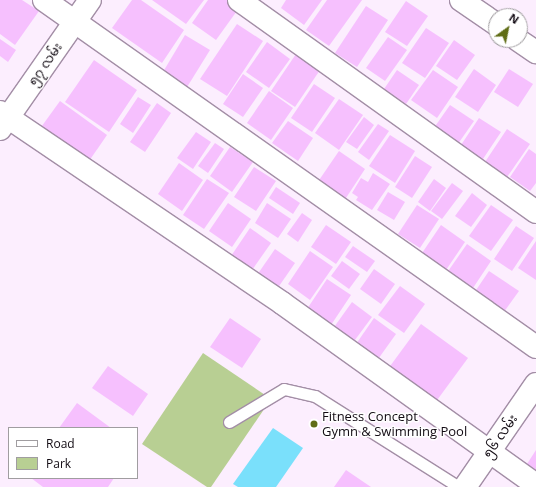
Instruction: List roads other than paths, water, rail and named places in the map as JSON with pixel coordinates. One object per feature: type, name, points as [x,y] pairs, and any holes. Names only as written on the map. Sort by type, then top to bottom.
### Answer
[{"type":"street","points":[[44,0],[536,347]]},
{"type":"street","name":"၅၇ လမ်း","points":[[3,119],[90,0]]},
{"type":"street","points":[[239,0],[536,212]]},
{"type":"street","points":[[461,0],[488,19]]},
{"type":"street","points":[[3,119],[276,299],[536,485]]},
{"type":"street","name":"၅၆ လမ်း","points":[[465,487],[536,384]]},
{"type":"lane","points":[[229,422],[284,389],[315,396],[460,487]]},
{"type":"water","points":[[273,428],[303,448],[276,487],[238,487],[233,484]]},
{"type":"place","name":"Fitness Concept Gymn & Swimming Pool","points":[[314,424]]}]
